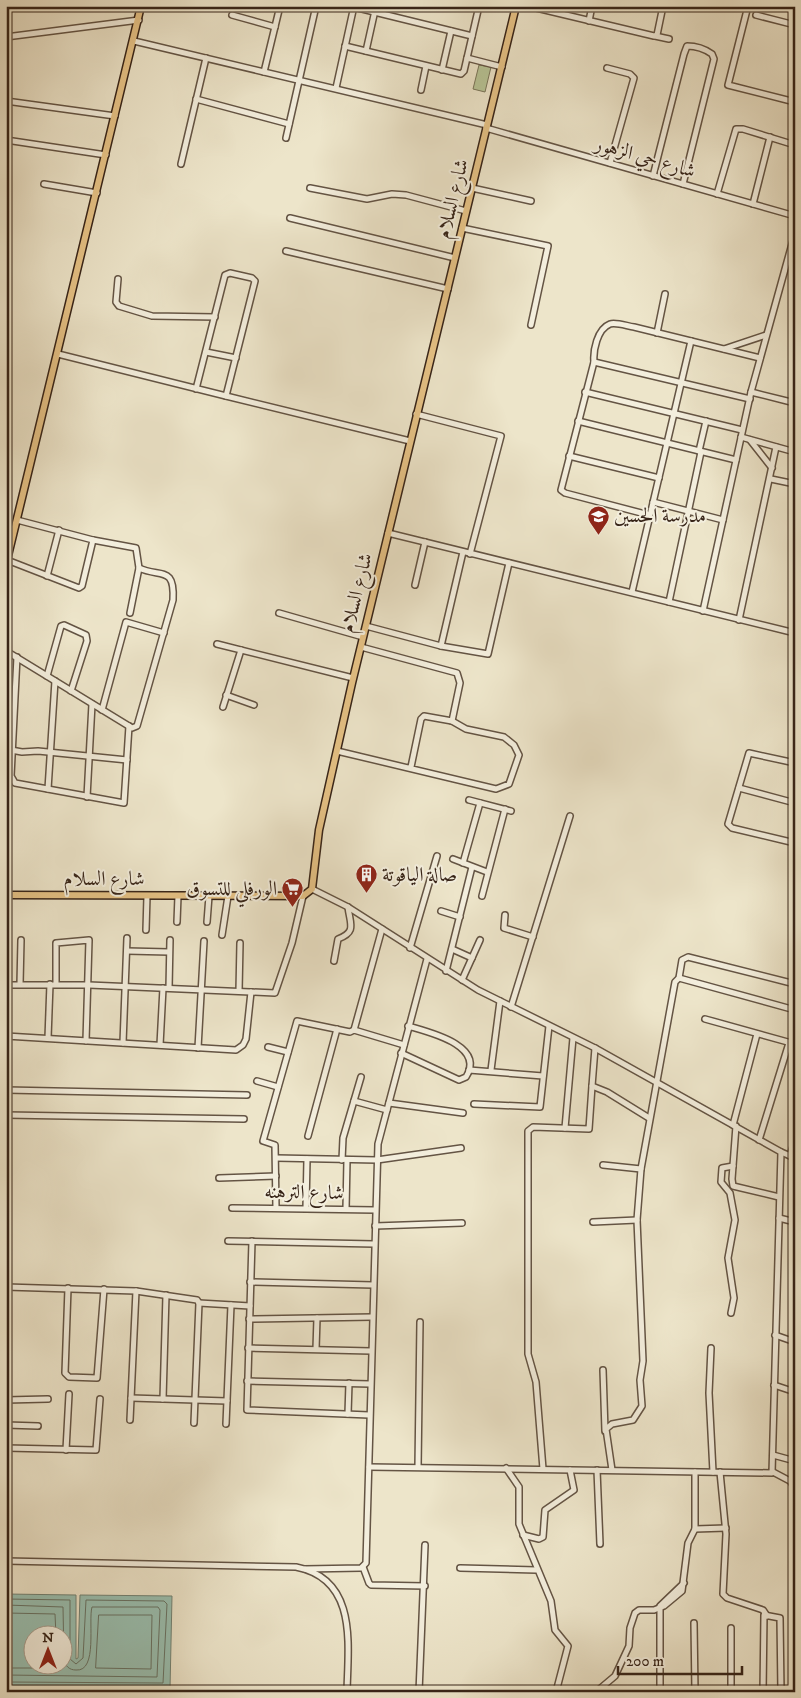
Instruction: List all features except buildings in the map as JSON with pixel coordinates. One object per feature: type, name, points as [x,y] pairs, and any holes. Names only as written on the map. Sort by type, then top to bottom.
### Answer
[{"type":"main road","points":[[7,562],[141,6]]},
{"type":"main road","name":"شارع السلام","points":[[312,889],[316,841],[353,678],[516,6]]},
{"type":"main road","points":[[303,896],[312,889]]},
{"type":"main road","name":"شارع السلام","points":[[6,895],[303,896]]},
{"type":"street","points":[[264,72],[280,6]]},
{"type":"street","points":[[286,138],[316,6]]},
{"type":"street","points":[[345,46],[461,74],[464,71],[479,6]]},
{"type":"street","points":[[528,6],[669,39]]},
{"type":"street","points":[[589,21],[592,6]]},
{"type":"street","points":[[655,36],[663,6]]},
{"type":"street","points":[[748,6],[728,85],[795,102]]},
{"type":"street","points":[[336,88],[354,7],[375,9],[472,36]]},
{"type":"street","points":[[366,51],[375,9]]},
{"type":"street","points":[[756,14],[795,24]]},
{"type":"street","points":[[232,15],[275,27]]},
{"type":"street","points":[[6,37],[139,20]]},
{"type":"street","points":[[442,70],[452,31]]},
{"type":"street","name":"شارع حي الزهور","points":[[134,41],[336,88],[487,126],[795,216]]},
{"type":"street","points":[[653,176],[686,47],[699,48],[712,54],[714,60],[683,184]]},
{"type":"street","points":[[182,164],[206,58]]},
{"type":"street","points":[[467,58],[502,67]]},
{"type":"street","points":[[421,90],[426,66]]},
{"type":"street","points":[[608,68],[630,74],[634,78],[610,163]]},
{"type":"street","points":[[196,99],[290,124]]},
{"type":"street","points":[[6,101],[115,116]]},
{"type":"street","points":[[717,194],[734,131],[744,129],[795,145]]},
{"type":"street","points":[[753,204],[770,137]]},
{"type":"street","points":[[6,140],[106,155]]},
{"type":"street","points":[[44,184],[97,193]]},
{"type":"street","points":[[310,188],[367,199],[392,194],[406,195],[466,211]]},
{"type":"street","points":[[472,188],[531,201]]},
{"type":"street","points":[[290,218],[455,258]]},
{"type":"street","points":[[462,228],[548,246],[531,325]]},
{"type":"street","points":[[703,611],[751,392],[795,233]]},
{"type":"street","points":[[286,251],[448,289]]},
{"type":"street","points":[[196,389],[225,275],[230,273],[254,279],[226,396]]},
{"type":"street","points":[[118,279],[116,302],[119,306],[152,316],[215,317]]},
{"type":"street","points":[[657,333],[665,294]]},
{"type":"street","points":[[650,515],[563,492],[561,487],[594,362],[594,345],[610,324],[657,333],[760,358]]},
{"type":"street","points":[[724,349],[766,335]]},
{"type":"street","points":[[632,592],[691,341]]},
{"type":"street","points":[[206,352],[236,358]]},
{"type":"street","points":[[58,354],[410,441]]},
{"type":"street","points":[[594,362],[750,399]]},
{"type":"street","points":[[585,392],[742,430]]},
{"type":"street","points":[[751,392],[795,403]]},
{"type":"street","points":[[416,414],[501,436],[470,554]]},
{"type":"street","points":[[578,421],[736,460]]},
{"type":"street","points":[[668,602],[706,421]]},
{"type":"street","points":[[741,437],[795,452]]},
{"type":"street","points":[[749,440],[772,468]]},
{"type":"street","points":[[739,620],[771,479],[776,448]]},
{"type":"street","points":[[569,456],[658,478]]},
{"type":"street","points":[[771,479],[795,484]]},
{"type":"street","points":[[653,502],[723,520]]},
{"type":"street","points":[[17,520],[93,540],[136,548],[139,568],[130,613]]},
{"type":"street","points":[[47,576],[59,530]]},
{"type":"street","points":[[388,534],[795,633]]},
{"type":"street","points":[[7,562],[80,587],[93,540]]},
{"type":"street","points":[[415,585],[425,542]]},
{"type":"street","points":[[440,646],[463,552]]},
{"type":"street","points":[[366,626],[440,646],[485,655],[489,653],[509,563]]},
{"type":"street","points":[[6,651],[134,728],[137,726],[173,600],[171,578],[164,574],[139,568]]},
{"type":"street","points":[[279,613],[363,637]]},
{"type":"street","points":[[102,710],[126,622],[164,633]]},
{"type":"street","points":[[47,676],[62,625],[78,630],[86,635],[87,641],[71,691]]},
{"type":"street","points":[[217,644],[353,678]]},
{"type":"street","points":[[361,647],[457,673],[460,683],[452,721]]},
{"type":"street","points":[[223,707],[240,650]]},
{"type":"street","points":[[17,657],[11,776],[13,781],[48,790],[125,802],[129,726]]},
{"type":"street","points":[[48,790],[55,681]]},
{"type":"street","points":[[226,695],[254,705]]},
{"type":"street","points":[[87,797],[92,704]]},
{"type":"street","points":[[337,751],[411,767],[496,789],[509,784],[518,758],[514,745],[498,735],[466,729],[452,721],[428,716],[422,717],[411,767]]},
{"type":"street","points":[[12,750],[127,760]]},
{"type":"street","points":[[795,763],[749,753],[728,824],[730,827],[795,843]]},
{"type":"street","points":[[738,788],[795,803]]},
{"type":"street","points":[[469,800],[508,810],[487,872],[482,896]]},
{"type":"street","points":[[463,863],[480,802]]},
{"type":"street","points":[[511,1007],[570,816]]},
{"type":"street","points":[[410,948],[437,856]]},
{"type":"street","points":[[453,859],[487,872]]},
{"type":"street","points":[[446,971],[472,867]]},
{"type":"street","points":[[312,889],[348,907],[462,980],[511,1007],[596,1048],[780,1152],[792,1157],[795,1140]]},
{"type":"street","points":[[146,930],[147,896]]},
{"type":"street","points":[[177,922],[178,896]]},
{"type":"street","points":[[207,922],[209,896]]},
{"type":"street","points":[[222,935],[228,896]]},
{"type":"street","points":[[6,985],[56,984],[277,992],[303,896]]},
{"type":"street","points":[[334,961],[338,939],[348,936],[351,932],[348,907]]},
{"type":"street","points":[[441,911],[460,917]]},
{"type":"street","points":[[505,915],[504,928],[532,937]]},
{"type":"street","points":[[354,1030],[382,929]]},
{"type":"street","points":[[123,1043],[127,938]]},
{"type":"street","points":[[20,984],[21,940]]},
{"type":"street","points":[[56,984],[56,943],[88,940],[90,943],[86,1041]]},
{"type":"street","points":[[160,1045],[170,940]]},
{"type":"street","points":[[462,980],[480,940]]},
{"type":"street","points":[[198,1048],[204,941]]},
{"type":"street","points":[[239,991],[240,944]]},
{"type":"street","points":[[452,949],[472,958]]},
{"type":"street","points":[[127,951],[169,952]]},
{"type":"street","points":[[605,1432],[609,1425],[635,1419],[642,1406],[640,1380],[643,1361],[637,1220],[641,1169],[648,1118],[675,982],[679,978],[682,960],[688,957],[795,984]]},
{"type":"street","points":[[363,1566],[366,1563],[378,1142],[427,959]]},
{"type":"street","points":[[679,978],[795,1010]]},
{"type":"street","points":[[48,1038],[50,984]]},
{"type":"street","points":[[6,1036],[236,1050],[243,1045],[251,992]]},
{"type":"street","points":[[491,1070],[500,1001]]},
{"type":"street","points":[[705,1020],[792,1043],[759,1140]]},
{"type":"street","points":[[276,1208],[275,1144],[263,1141],[296,1021],[350,1032],[354,1030],[404,1045]]},
{"type":"street","points":[[401,1053],[459,1080],[466,1077],[469,1070],[468,1058],[462,1048],[450,1040],[408,1026]]},
{"type":"street","points":[[474,1104],[539,1108],[549,1026]]},
{"type":"street","points":[[308,1136],[337,1029]]},
{"type":"street","points":[[757,1034],[735,1125],[733,1186],[779,1197]]},
{"type":"street","points":[[565,1128],[573,1038]]},
{"type":"street","points":[[268,1047],[288,1052]]},
{"type":"street","points":[[543,1469],[536,1382],[528,1354],[528,1130],[533,1127],[589,1130],[596,1048]]},
{"type":"street","points":[[469,1070],[491,1070],[496,1073],[543,1076]]},
{"type":"street","points":[[346,1209],[343,1138],[361,1077]]},
{"type":"street","points":[[257,1081],[278,1087]]},
{"type":"street","points":[[592,1086],[607,1092],[648,1118]]},
{"type":"street","points":[[6,1090],[247,1095]]},
{"type":"street","points":[[354,1101],[387,1110]]},
{"type":"street","points":[[389,1103],[463,1113]]},
{"type":"street","points":[[6,1116],[244,1119]]},
{"type":"street","points":[[276,1158],[377,1160],[461,1148]]},
{"type":"street","points":[[773,1472],[780,1152]]},
{"type":"street","points":[[306,1159],[306,1208]]},
{"type":"street","points":[[603,1165],[641,1169]]},
{"type":"street","points":[[731,1313],[734,1298],[728,1250],[734,1220],[730,1193],[723,1185],[720,1176],[722,1168],[733,1166]]},
{"type":"street","points":[[219,1178],[276,1176]]},
{"type":"street","name":"شارع الترهنه","points":[[232,1208],[375,1210]]},
{"type":"street","points":[[779,1218],[795,1222]]},
{"type":"street","points":[[593,1222],[637,1220]]},
{"type":"street","points":[[375,1226],[462,1223]]},
{"type":"street","points":[[228,1241],[374,1244]]},
{"type":"street","points":[[252,1241],[246,1408],[249,1411],[369,1415]]},
{"type":"street","points":[[250,1282],[373,1285]]},
{"type":"street","points":[[6,1287],[136,1291],[190,1297],[199,1303],[250,1306]]},
{"type":"street","points":[[68,1288],[66,1375],[97,1378],[104,1289]]},
{"type":"street","points":[[130,1420],[136,1291]]},
{"type":"street","points":[[163,1399],[166,1295]]},
{"type":"street","points":[[194,1423],[199,1303]]},
{"type":"street","points":[[226,1424],[231,1305]]},
{"type":"street","points":[[249,1319],[372,1317]]},
{"type":"street","points":[[316,1349],[317,1318]]},
{"type":"street","points":[[418,1467],[420,1322]]},
{"type":"street","points":[[775,1335],[795,1342]]},
{"type":"street","points":[[248,1348],[371,1351]]},
{"type":"street","points":[[711,1348],[709,1393],[712,1472]]},
{"type":"street","points":[[603,1370],[605,1432],[612,1470]]},
{"type":"street","points":[[247,1381],[370,1384]]},
{"type":"street","points":[[348,1414],[349,1383]]},
{"type":"street","points":[[774,1385],[795,1392]]},
{"type":"street","points":[[66,1450],[69,1394]]},
{"type":"street","points":[[131,1398],[227,1401]]},
{"type":"street","points":[[6,1400],[48,1399]]},
{"type":"street","points":[[6,1448],[97,1449],[100,1399]]},
{"type":"street","points":[[6,1425],[38,1426]]},
{"type":"street","points":[[773,1455],[795,1461]]},
{"type":"street","points":[[369,1467],[773,1472],[790,1481],[795,1488]]},
{"type":"street","points":[[506,1468],[519,1487],[519,1524],[550,1601],[555,1630],[568,1646],[556,1692]]},
{"type":"street","points":[[523,1535],[543,1537],[545,1510],[574,1490],[570,1470]]},
{"type":"street","points":[[597,1470],[600,1544]]},
{"type":"street","points":[[596,1692],[615,1676],[629,1646],[630,1628],[635,1613],[639,1610],[660,1608],[680,1595],[685,1582],[688,1543],[695,1529],[695,1472]]},
{"type":"street","points":[[720,1472],[726,1528],[724,1596],[763,1610],[767,1616]]},
{"type":"street","points":[[695,1529],[726,1528]]},
{"type":"street","points":[[419,1692],[425,1586],[425,1545]]},
{"type":"street","points":[[6,1561],[296,1567],[305,1569],[363,1566]]},
{"type":"street","points":[[363,1566],[369,1583],[372,1585],[425,1586]]},
{"type":"street","points":[[460,1568],[536,1570]]},
{"type":"street","points":[[305,1569],[329,1584],[343,1605],[347,1628],[347,1692]]},
{"type":"street","points":[[660,1608],[660,1692]]},
{"type":"street","points":[[763,1692],[763,1617],[767,1616],[780,1618],[781,1692]]},
{"type":"street","points":[[694,1623],[695,1692]]},
{"type":"street","points":[[731,1628],[731,1692]]},
{"type":"shaded area","points":[[479,65],[491,67],[485,92],[473,89]]},
{"type":"water","points":[[6,1594],[76,1595],[76,1659],[78,1658],[80,1595],[172,1596],[170,1689],[6,1687]]},
{"type":"place","name":"مدرسة الحسين","points":[[598,535]]},
{"type":"place","name":"صالة الياقوتة","points":[[366,894]]},
{"type":"place","name":"الورفلي للتسوق","points":[[293,908]]}]
